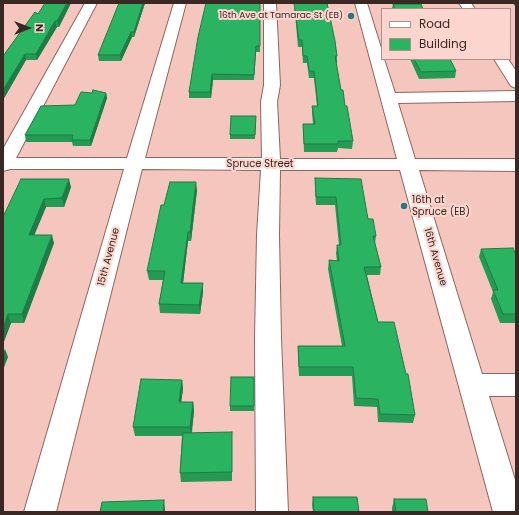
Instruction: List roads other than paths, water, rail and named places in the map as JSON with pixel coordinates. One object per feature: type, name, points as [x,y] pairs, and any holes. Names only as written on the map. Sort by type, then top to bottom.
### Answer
[{"type":"street","points":[[3,164],[92,3]]},
{"type":"street","name":"15th Avenue","points":[[40,512],[134,164],[180,3]]},
{"type":"street","points":[[270,3],[272,86],[269,102],[272,164],[268,235],[268,338],[272,512]]},
{"type":"street","name":"16th Avenue","points":[[360,3],[509,512]]},
{"type":"street","points":[[502,60],[516,83]]},
{"type":"street","points":[[388,98],[516,96]]},
{"type":"street","name":"Spruce Street","points":[[3,164],[516,165]]},
{"type":"street","points":[[472,385],[516,385]]},
{"type":"place","name":"16th Ave at Tamarac St (EB)","points":[[351,16]]},
{"type":"place","name":"16th at Spruce (EB)","points":[[404,206]]}]
